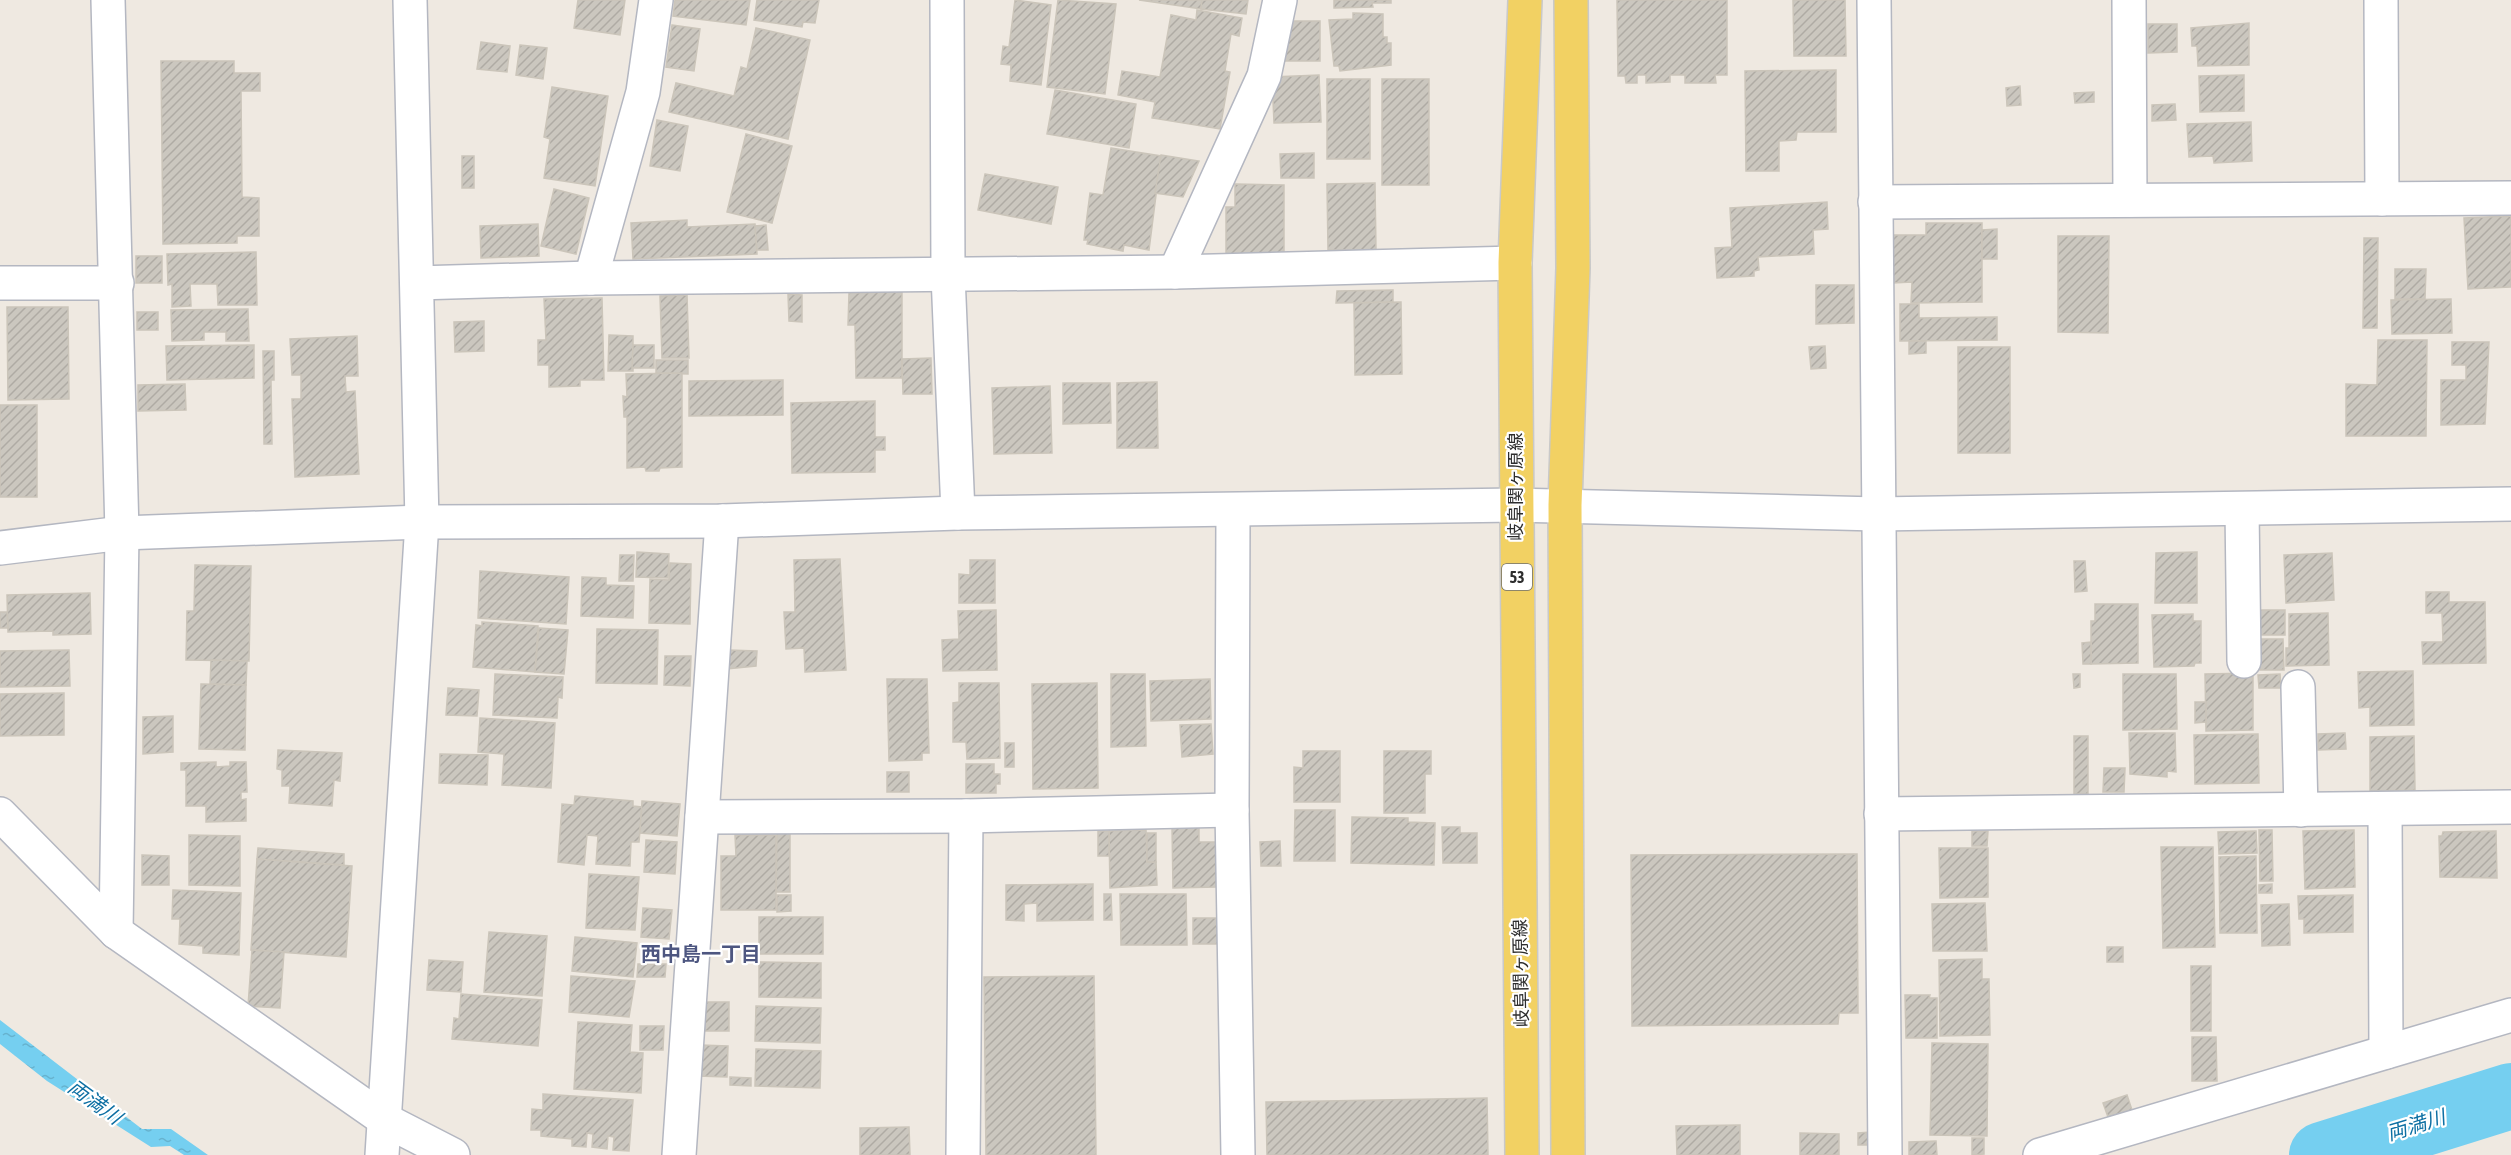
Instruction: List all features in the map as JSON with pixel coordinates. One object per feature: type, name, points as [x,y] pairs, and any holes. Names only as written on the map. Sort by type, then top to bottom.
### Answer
[{"type":"main road","name":"岐阜関ヶ原線","points":[[1522,1155],[1515,263],[1525,0]]},
{"type":"main road","points":[[1568,1155],[1565,505],[1573,268],[1571,0]]},
{"type":"street","points":[[108,0],[122,533],[116,932]]},
{"type":"street","points":[[382,1155],[422,522],[410,0]]},
{"type":"street","points":[[591,278],[643,92],[656,0]]},
{"type":"street","points":[[947,0],[948,275],[957,513]]},
{"type":"street","points":[[1175,272],[1264,76],[1280,0]]},
{"type":"street","points":[[1874,0],[1877,514],[1886,1155]]},
{"type":"street","points":[[2129,0],[2130,200]]},
{"type":"street","points":[[2381,0],[2382,199]]},
{"type":"street","points":[[1875,202],[2511,198]]},
{"type":"street","points":[[417,283],[591,278],[1175,272],[1515,263]]},
{"type":"street","points":[[0,283],[117,283]]},
{"type":"street","points":[[0,548],[122,533],[422,522],[722,521],[957,513],[1233,511],[1516,505],[1877,514],[2511,504]]},
{"type":"street","points":[[2242,508],[2244,661]]},
{"type":"street","points":[[1233,511],[1232,810],[1238,1155]]},
{"type":"street","points":[[679,1155],[722,521]]},
{"type":"street","points":[[2298,687],[2301,810]]},
{"type":"street","points":[[1881,814],[2511,807]]},
{"type":"street","points":[[2385,809],[2386,1052]]},
{"type":"street","points":[[702,817],[966,816],[1232,810]]},
{"type":"street","points":[[0,814],[116,932],[385,1120],[453,1155]]},
{"type":"street","points":[[963,1155],[966,816]]},
{"type":"street","points":[[2040,1155],[2511,1015]]},
{"type":"water","points":[[0,1020],[142,1129],[171,1129],[208,1155],[184,1155],[170,1146],[151,1147],[47,1081],[0,1044]]},
{"type":"building","points":[[578,0],[625,0],[620,35],[574,28]]},
{"type":"building","points":[[675,0],[750,0],[746,25],[673,16]]},
{"type":"building","points":[[757,0],[819,0],[815,23],[803,22],[802,27],[754,20]]},
{"type":"building","points":[[1015,0],[1051,5],[1041,85],[1010,81],[1011,65],[1001,64],[1003,46],[1009,47]]},
{"type":"building","points":[[1058,0],[1116,4],[1105,94],[1047,87]]},
{"type":"building","points":[[1139,0],[1202,0],[1201,9]]},
{"type":"building","points":[[1202,0],[1248,0],[1246,14],[1201,9]]},
{"type":"building","points":[[1334,0],[1391,0],[1391,3],[1372,3],[1373,7],[1334,8]]},
{"type":"building","points":[[1617,0],[1727,0],[1727,75],[1715,75],[1716,83],[1685,83],[1685,75],[1670,75],[1670,82],[1646,83],[1646,75],[1637,75],[1637,83],[1626,83],[1625,76],[1618,76]]},
{"type":"building","points":[[1793,0],[1845,0],[1846,56],[1794,56]]},
{"type":"building","points":[[1197,10],[1242,18],[1239,36],[1231,34],[1225,71],[1230,72],[1220,129],[1152,118],[1155,102],[1118,95],[1122,71],[1160,77],[1171,15],[1196,20]]},
{"type":"building","points":[[1353,13],[1383,14],[1383,37],[1387,37],[1387,43],[1391,43],[1391,65],[1340,71],[1339,66],[1334,66],[1329,20],[1353,19]]},
{"type":"building","points":[[1283,21],[1320,21],[1320,61],[1283,61]]},
{"type":"building","points":[[2249,23],[2249,65],[2198,66],[2197,46],[2192,46],[2191,28]]},
{"type":"building","points":[[2148,24],[2177,24],[2177,52],[2148,53]]},
{"type":"building","points":[[672,25],[700,29],[694,71],[666,67]]},
{"type":"building","points":[[756,28],[810,40],[788,139],[669,112],[676,83],[734,96],[741,67],[747,69]]},
{"type":"building","points":[[481,42],[510,46],[507,72],[477,69]]},
{"type":"building","points":[[520,45],[547,48],[543,79],[516,75]]},
{"type":"building","points":[[161,61],[234,61],[234,73],[260,73],[260,91],[241,91],[242,197],[259,198],[259,236],[237,236],[237,243],[163,244]]},
{"type":"building","points":[[1836,70],[1836,132],[1797,132],[1796,140],[1779,141],[1779,171],[1746,171],[1745,71]]},
{"type":"building","points":[[1319,75],[1321,122],[1274,123],[1272,77]]},
{"type":"building","points":[[2244,75],[2244,111],[2200,112],[2199,76]]},
{"type":"building","points":[[1327,79],[1370,79],[1370,159],[1327,159]]},
{"type":"building","points":[[1382,79],[1429,79],[1429,185],[1382,185]]},
{"type":"building","points":[[2020,86],[2021,105],[2007,106],[2006,88]]},
{"type":"building","points":[[552,87],[608,96],[595,186],[544,178],[550,139],[544,137]]},
{"type":"building","points":[[1055,90],[1136,104],[1129,148],[1047,134]]},
{"type":"building","points":[[2094,92],[2094,102],[2075,103],[2074,93]]},
{"type":"building","points":[[2175,104],[2176,120],[2152,121],[2152,105]]},
{"type":"building","points":[[657,120],[688,126],[680,171],[650,166]]},
{"type":"building","points":[[2251,122],[2252,161],[2214,163],[2213,156],[2189,157],[2187,124]]},
{"type":"building","points":[[746,134],[792,146],[772,223],[727,212]]},
{"type":"building","points":[[1111,148],[1161,156],[1149,250],[1124,245],[1123,251],[1087,244],[1088,240],[1084,240],[1090,193],[1103,195]]},
{"type":"building","points":[[1314,153],[1314,178],[1281,178],[1280,154]]},
{"type":"building","points":[[1161,155],[1199,161],[1183,197],[1155,193]]},
{"type":"building","points":[[462,156],[474,156],[474,188],[462,188]]},
{"type":"building","points":[[985,174],[1058,187],[1051,224],[978,210]]},
{"type":"building","points":[[1375,183],[1376,250],[1328,250],[1327,184]]},
{"type":"building","points":[[1235,184],[1284,185],[1284,256],[1226,256],[1226,207],[1235,207]]},
{"type":"building","points":[[554,189],[589,198],[576,254],[541,246]]},
{"type":"building","points":[[1827,202],[1828,229],[1813,230],[1814,254],[1758,257],[1759,270],[1754,271],[1754,276],[1717,278],[1715,248],[1732,247],[1730,208]]},
{"type":"building","points":[[2511,216],[2511,287],[2468,289],[2464,218]]},
{"type":"building","points":[[687,220],[687,227],[755,224],[757,254],[633,259],[631,223]]},
{"type":"building","points":[[1926,223],[1982,223],[1982,302],[1911,303],[1912,282],[1893,283],[1893,235],[1926,235]]},
{"type":"building","points":[[538,224],[539,256],[481,258],[480,226]]},
{"type":"building","points":[[766,225],[768,250],[757,250],[755,226]]},
{"type":"building","points":[[1997,229],[1997,259],[1982,259],[1982,230]]},
{"type":"building","points":[[2058,236],[2109,236],[2108,333],[2058,332]]},
{"type":"building","points":[[2364,238],[2378,238],[2377,328],[2363,328]]},
{"type":"building","points":[[256,252],[257,305],[218,305],[217,284],[190,284],[191,306],[172,307],[172,284],[168,285],[167,254]]},
{"type":"building","points":[[136,256],[162,256],[162,283],[136,283]]},
{"type":"building","points":[[2395,269],[2426,269],[2425,299],[2395,299]]},
{"type":"building","points":[[1816,285],[1854,285],[1854,323],[1816,324]]},
{"type":"building","points":[[1393,290],[1393,302],[1336,303],[1337,291]]},
{"type":"building","points":[[902,292],[902,378],[856,378],[855,325],[848,325],[849,293]]},
{"type":"building","points":[[788,294],[802,295],[802,322],[789,321]]},
{"type":"building","points":[[687,295],[689,358],[662,358],[660,296]]},
{"type":"building","points":[[602,298],[604,380],[580,380],[580,386],[549,387],[549,365],[538,365],[538,340],[546,340],[544,299]]},
{"type":"building","points":[[2451,299],[2452,333],[2392,334],[2391,300]]},
{"type":"building","points":[[1401,302],[1402,374],[1355,375],[1354,303]]},
{"type":"building","points":[[1900,304],[1919,304],[1919,318],[1997,317],[1997,340],[1900,341]]},
{"type":"building","points":[[7,307],[68,307],[69,399],[8,400]]},
{"type":"building","points":[[248,309],[249,341],[226,341],[226,332],[204,332],[204,340],[172,341],[171,310]]},
{"type":"building","points":[[137,312],[158,312],[158,330],[137,330]]},
{"type":"building","points":[[484,321],[484,351],[455,352],[454,322]]},
{"type":"building","points":[[609,335],[633,336],[633,371],[608,371]]},
{"type":"building","points":[[357,336],[358,376],[345,376],[346,392],[355,391],[359,474],[295,477],[292,399],[301,399],[301,375],[292,375],[290,339]]},
{"type":"building","points":[[2378,340],[2427,340],[2426,436],[2346,436],[2346,384],[2377,385]]},
{"type":"building","points":[[1909,341],[1926,341],[1926,353],[1909,354]]},
{"type":"building","points":[[2452,342],[2489,342],[2485,424],[2441,425],[2441,380],[2466,380],[2466,365],[2452,365]]},
{"type":"building","points":[[254,345],[254,378],[167,380],[166,346]]},
{"type":"building","points":[[633,345],[654,345],[654,368],[632,368]]},
{"type":"building","points":[[1825,346],[1826,368],[1811,369],[1809,347]]},
{"type":"building","points":[[1958,347],[2010,347],[2010,453],[1958,453]]},
{"type":"building","points":[[263,351],[274,351],[274,380],[271,380],[272,444],[264,444]]},
{"type":"building","points":[[931,358],[932,394],[903,394],[902,359]]},
{"type":"building","points":[[656,360],[688,360],[688,374],[656,373]]},
{"type":"building","points":[[682,373],[682,467],[660,468],[659,471],[646,471],[645,467],[627,468],[627,417],[624,417],[623,396],[627,397],[626,374]]},
{"type":"building","points":[[783,380],[783,415],[689,416],[689,381]]},
{"type":"building","points":[[1157,382],[1158,448],[1117,448],[1117,383]]},
{"type":"building","points":[[1063,383],[1110,383],[1111,423],[1063,424]]},
{"type":"building","points":[[185,384],[186,410],[138,411],[138,385]]},
{"type":"building","points":[[1050,386],[1052,453],[994,454],[992,388]]},
{"type":"building","points":[[875,401],[875,437],[885,437],[885,450],[875,450],[875,472],[792,473],[791,403]]},
{"type":"building","points":[[0,405],[37,405],[37,497],[0,497]]},
{"type":"building","points":[[637,552],[669,554],[668,578],[636,577]]},
{"type":"building","points":[[2197,552],[2197,603],[2155,603],[2156,553]]},
{"type":"building","points":[[2332,553],[2334,600],[2286,603],[2284,555]]},
{"type":"building","points":[[620,555],[634,555],[633,581],[619,581]]},
{"type":"building","points":[[840,559],[846,670],[805,672],[804,648],[786,649],[784,612],[795,612],[794,560]]},
{"type":"building","points":[[970,560],[995,560],[995,603],[959,603],[959,574],[970,575]]},
{"type":"building","points":[[2074,561],[2085,561],[2087,591],[2075,592]]},
{"type":"building","points":[[670,563],[691,564],[690,624],[649,623],[650,579],[669,580]]},
{"type":"building","points":[[195,565],[251,566],[249,661],[186,660],[187,611],[194,611]]},
{"type":"building","points":[[480,571],[569,577],[566,624],[478,618]]},
{"type":"building","points":[[582,577],[606,578],[606,585],[634,586],[633,618],[581,616]]},
{"type":"building","points":[[2426,592],[2449,592],[2449,602],[2485,602],[2486,663],[2423,664],[2422,642],[2443,642],[2442,613],[2426,613]]},
{"type":"building","points":[[90,593],[91,634],[53,635],[53,631],[8,632],[7,595]]},
{"type":"building","points":[[2095,604],[2138,604],[2138,663],[2091,664],[2091,621],[2095,621]]},
{"type":"building","points":[[996,610],[997,670],[943,671],[942,640],[959,639],[958,611]]},
{"type":"building","points":[[2259,610],[2285,610],[2285,635],[2259,635]]},
{"type":"building","points":[[0,612],[7,612],[8,628],[0,628]]},
{"type":"building","points":[[2328,613],[2329,665],[2286,666],[2286,648],[2289,648],[2289,614]]},
{"type":"building","points":[[2193,614],[2193,621],[2201,621],[2201,663],[2195,663],[2194,666],[2154,667],[2152,615]]},
{"type":"building","points":[[482,622],[538,626],[535,672],[473,667],[476,625],[482,626]]},
{"type":"building","points":[[539,628],[568,630],[564,674],[535,672]]},
{"type":"building","points":[[597,629],[658,630],[657,684],[596,683]]},
{"type":"building","points":[[2260,639],[2283,639],[2284,670],[2260,670]]},
{"type":"building","points":[[2091,642],[2091,664],[2083,664],[2082,643]]},
{"type":"building","points":[[69,650],[70,686],[0,687],[0,651]]},
{"type":"building","points":[[728,650],[757,651],[756,666],[727,669]]},
{"type":"building","points":[[665,656],[691,656],[690,686],[664,685]]},
{"type":"building","points":[[211,660],[247,661],[246,685],[210,684]]},
{"type":"building","points":[[2413,671],[2414,725],[2370,726],[2370,707],[2359,708],[2358,672]]},
{"type":"building","points":[[2253,673],[2253,730],[2206,731],[2205,674]]},
{"type":"building","points":[[495,674],[563,677],[562,698],[558,697],[557,718],[493,715]]},
{"type":"building","points":[[1111,674],[1145,674],[1146,746],[1111,747]]},
{"type":"building","points":[[2073,674],[2080,674],[2080,687],[2074,688]]},
{"type":"building","points":[[2123,674],[2176,674],[2177,729],[2123,730]]},
{"type":"building","points":[[2280,674],[2281,688],[2259,688],[2258,675]]},
{"type":"building","points":[[887,679],[927,679],[929,753],[922,753],[922,760],[889,761]]},
{"type":"building","points":[[1210,679],[1211,719],[1151,721],[1150,681]]},
{"type":"building","points":[[959,683],[999,683],[1000,758],[967,759],[966,742],[953,742],[953,703],[959,702]]},
{"type":"building","points":[[1097,683],[1098,788],[1033,789],[1032,684]]},
{"type":"building","points":[[201,684],[246,685],[245,750],[199,749]]},
{"type":"building","points":[[448,688],[479,690],[477,716],[446,715]]},
{"type":"building","points":[[64,693],[64,735],[0,736],[0,694]]},
{"type":"building","points":[[2195,702],[2206,702],[2206,722],[2195,723]]},
{"type":"building","points":[[173,716],[173,752],[143,754],[143,717]]},
{"type":"building","points":[[480,718],[555,723],[551,788],[502,785],[504,754],[478,752]]},
{"type":"building","points":[[1211,724],[1213,754],[1182,757],[1180,725]]},
{"type":"building","points":[[2129,733],[2175,733],[2176,772],[2167,771],[2167,777],[2130,774]]},
{"type":"building","points":[[2345,733],[2346,749],[2318,750],[2318,734]]},
{"type":"building","points":[[2258,734],[2259,783],[2195,784],[2194,735]]},
{"type":"building","points":[[2074,736],[2088,736],[2088,794],[2074,794]]},
{"type":"building","points":[[2414,736],[2415,790],[2370,791],[2370,737]]},
{"type":"building","points":[[1005,743],[1014,743],[1014,767],[1005,767]]},
{"type":"building","points":[[278,750],[342,753],[340,781],[334,780],[332,806],[289,803],[290,786],[282,786],[282,770],[277,769]]},
{"type":"building","points":[[1303,751],[1340,751],[1340,802],[1294,802],[1294,767],[1303,768]]},
{"type":"building","points":[[1384,751],[1431,751],[1431,774],[1425,774],[1425,813],[1384,813]]},
{"type":"building","points":[[440,754],[488,755],[487,785],[439,783]]},
{"type":"building","points":[[216,762],[216,767],[230,766],[230,762],[246,762],[247,792],[241,792],[241,800],[246,799],[246,821],[206,822],[206,806],[186,806],[186,770],[181,770],[181,763]]},
{"type":"building","points":[[966,764],[994,764],[994,774],[1000,774],[1000,784],[996,784],[996,793],[966,793]]},
{"type":"building","points":[[2104,768],[2125,768],[2124,792],[2103,792]]},
{"type":"building","points":[[887,772],[909,772],[909,792],[887,792]]},
{"type":"building","points":[[575,796],[633,801],[633,806],[642,807],[639,842],[631,842],[630,866],[596,864],[598,836],[587,835],[584,865],[558,862],[562,804],[574,805]]},
{"type":"building","points":[[642,801],[680,804],[677,836],[640,833]]},
{"type":"building","points":[[1295,810],[1335,810],[1335,861],[1294,861]]},
{"type":"building","points":[[1352,817],[1408,818],[1408,822],[1435,823],[1434,865],[1351,863]]},
{"type":"building","points":[[1172,827],[1199,827],[1199,842],[1216,842],[1217,887],[1173,888]]},
{"type":"building","points":[[1442,827],[1460,827],[1460,833],[1477,833],[1477,863],[1443,863]]},
{"type":"building","points":[[1146,830],[1147,862],[1156,862],[1157,885],[1110,888],[1109,831]]},
{"type":"building","points":[[2259,830],[2272,830],[2273,881],[2260,881]]},
{"type":"building","points":[[2354,830],[2355,887],[2305,889],[2303,831]]},
{"type":"building","points":[[1098,831],[1109,831],[1109,856],[1098,856]]},
{"type":"building","points":[[1972,831],[1988,831],[1987,846],[1972,846]]},
{"type":"building","points":[[2256,831],[2257,853],[2219,854],[2218,832]]},
{"type":"building","points":[[2496,831],[2497,878],[2440,877],[2439,836],[2442,836],[2443,832]]},
{"type":"building","points":[[777,833],[790,833],[790,892],[776,892]]},
{"type":"building","points":[[1147,833],[1156,833],[1156,862],[1147,862]]},
{"type":"building","points":[[189,835],[240,836],[240,886],[189,885]]},
{"type":"building","points":[[735,835],[776,835],[776,910],[721,910],[721,856],[736,856]]},
{"type":"building","points":[[646,840],[677,842],[675,874],[644,872]]},
{"type":"building","points":[[1280,841],[1281,866],[1261,866],[1260,842]]},
{"type":"building","points":[[2161,847],[2213,847],[2215,947],[2163,948]]},
{"type":"building","points":[[258,848],[344,854],[344,865],[257,859]]},
{"type":"building","points":[[1939,848],[1988,848],[1988,897],[1940,898]]},
{"type":"building","points":[[1857,854],[1858,1013],[1839,1013],[1838,1024],[1632,1026],[1631,855]]},
{"type":"building","points":[[142,855],[169,856],[169,885],[142,885]]},
{"type":"building","points":[[2256,856],[2257,933],[2220,933],[2219,857]]},
{"type":"building","points":[[257,859],[352,866],[346,957],[251,950]]},
{"type":"building","points":[[589,874],[639,877],[635,930],[586,928]]},
{"type":"building","points":[[1093,884],[1093,920],[1037,921],[1037,903],[1024,904],[1024,921],[1006,920],[1006,885]]},
{"type":"building","points":[[2272,884],[2272,893],[2259,893],[2259,885]]},
{"type":"building","points":[[173,890],[241,893],[239,955],[203,953],[203,946],[179,944],[180,919],[172,919]]},
{"type":"building","points":[[1104,894],[1111,894],[1112,920],[1104,920]]},
{"type":"building","points":[[1120,894],[1186,894],[1187,945],[1121,945]]},
{"type":"building","points":[[777,895],[791,895],[791,911],[777,912]]},
{"type":"building","points":[[2353,895],[2353,932],[2304,933],[2304,919],[2299,919],[2298,896]]},
{"type":"building","points":[[1985,903],[1987,951],[1933,951],[1932,904]]},
{"type":"building","points":[[2289,904],[2290,945],[2262,946],[2261,905]]},
{"type":"building","points":[[643,908],[672,910],[669,939],[641,937]]},
{"type":"building","points":[[759,917],[823,917],[823,954],[759,954]]},
{"type":"building","points":[[1193,918],[1218,918],[1218,944],[1193,944]]},
{"type":"building","points":[[489,932],[547,936],[542,996],[484,992]]},
{"type":"building","points":[[575,937],[637,943],[633,977],[572,971]]},
{"type":"building","points":[[2107,947],[2123,947],[2123,962],[2107,962]]},
{"type":"building","points":[[252,950],[284,952],[280,1008],[248,1006]]},
{"type":"building","points":[[1982,959],[1982,979],[1989,979],[1990,1035],[1940,1036],[1939,960]]},
{"type":"building","points":[[429,960],[463,962],[461,992],[427,990]]},
{"type":"building","points":[[759,962],[821,963],[821,998],[759,997]]},
{"type":"building","points":[[638,964],[666,964],[665,977],[637,977]]},
{"type":"building","points":[[2191,966],[2211,966],[2211,1031],[2191,1031]]},
{"type":"building","points":[[571,976],[635,981],[629,1017],[569,1012]]},
{"type":"building","points":[[1094,976],[1096,1155],[986,1155],[984,977]]},
{"type":"building","points":[[461,994],[542,1000],[538,1046],[452,1039],[454,1018],[459,1019]]},
{"type":"building","points":[[1905,995],[1930,995],[1929,998],[1937,998],[1937,1038],[1906,1038]]},
{"type":"building","points":[[703,1002],[729,1002],[729,1031],[703,1031]]},
{"type":"building","points":[[756,1006],[821,1008],[820,1043],[755,1041]]},
{"type":"building","points":[[578,1022],[632,1025],[630,1052],[643,1053],[641,1093],[574,1089]]},
{"type":"building","points":[[640,1026],[664,1026],[663,1050],[640,1050]]},
{"type":"building","points":[[2192,1037],[2216,1037],[2217,1081],[2192,1081]]},
{"type":"building","points":[[1932,1043],[1988,1044],[1987,1136],[1930,1135]]},
{"type":"building","points":[[700,1045],[728,1046],[727,1077],[698,1076]]},
{"type":"building","points":[[756,1049],[821,1051],[820,1088],[755,1086]]},
{"type":"building","points":[[730,1077],[751,1078],[751,1086],[730,1085]]},
{"type":"building","points":[[543,1094],[633,1100],[629,1151],[613,1150],[614,1137],[608,1136],[607,1149],[592,1147],[593,1134],[587,1133],[586,1147],[572,1146],[572,1139],[541,1136],[541,1130],[531,1130],[532,1109],[543,1110]]},
{"type":"building","points":[[2127,1095],[2132,1110],[2108,1117],[2103,1103]]},
{"type":"building","points":[[1487,1098],[1488,1155],[1267,1155],[1266,1102]]},
{"type":"building","points":[[1740,1125],[1740,1155],[1677,1155],[1676,1126]]},
{"type":"building","points":[[909,1127],[910,1155],[860,1155],[860,1128]]},
{"type":"building","points":[[1871,1132],[1871,1145],[1858,1145],[1858,1133]]},
{"type":"building","points":[[1800,1133],[1839,1134],[1839,1155],[1800,1155]]},
{"type":"building","points":[[1972,1138],[1984,1138],[1984,1154],[1972,1155]]},
{"type":"building","points":[[1936,1141],[1937,1155],[1909,1155],[1909,1142]]},
{"type":"waterway","name":"両満川","points":[[2322,1155],[2511,1096]]},
{"type":"district","name":"西中島一丁目","points":[[701,954]]}]
